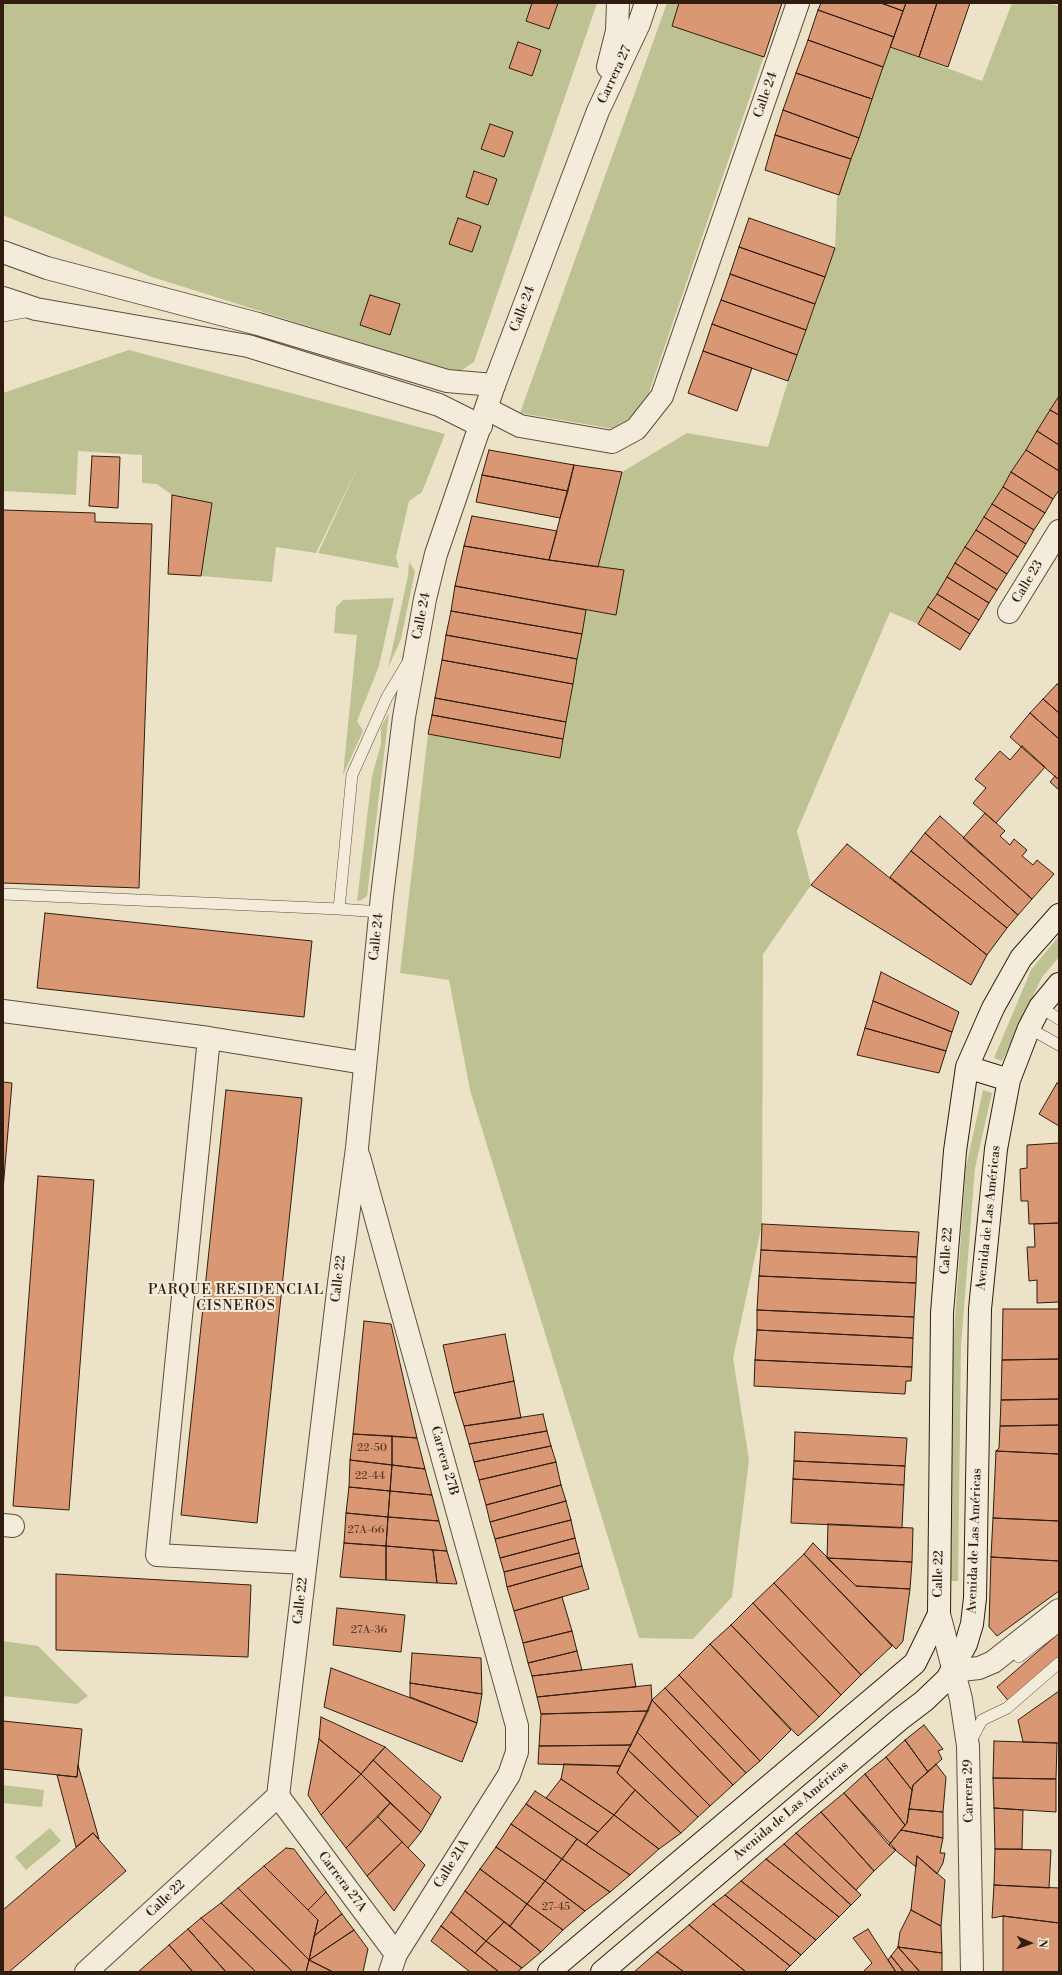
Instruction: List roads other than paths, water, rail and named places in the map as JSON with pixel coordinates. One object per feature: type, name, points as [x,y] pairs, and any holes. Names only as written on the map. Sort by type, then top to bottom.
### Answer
[{"type":"street","name":"Carrera 27","points":[[598,111],[617,31],[618,3]]},
{"type":"street","name":"Carrera 27","points":[[598,111],[639,24],[646,3]]},
{"type":"street","name":"Calle 24","points":[[484,417],[520,426],[612,442],[636,430],[662,396],[798,3]]},
{"type":"street","name":"Calle 24","points":[[357,1148],[380,912],[404,717],[425,599],[436,554],[494,385],[598,111]]},
{"type":"street","points":[[3,252],[47,268],[258,324],[447,381],[494,385]]},
{"type":"street","points":[[3,298],[36,309],[248,346],[439,405],[484,417]]},
{"type":"street","name":"Calle 23","points":[[1009,612],[1059,531]]},
{"type":"street","name":"Calle 22","points":[[939,1614],[942,1312],[955,1151],[967,1067],[993,1008],[1021,958],[1059,915]]},
{"type":"street","name":"Avenida de Las Américas","points":[[602,1972],[845,1765],[924,1701],[947,1679],[966,1644],[972,1624],[974,1598],[980,1309],[996,1149],[1009,1080],[1029,1028],[1040,1007],[1059,984]]},
{"type":"street","points":[[3,1010],[209,1038],[364,1064]]},
{"type":"street","points":[[209,1038],[157,1555],[305,1563]]},
{"type":"street","points":[[967,1067],[1009,1080]]},
{"type":"street","name":"Calle 22","points":[[86,1972],[278,1796],[305,1563],[357,1148]]},
{"type":"street","name":"Carrera 27B","points":[[357,1148],[517,1726],[517,1752],[509,1775]]},
{"type":"street","points":[[952,1671],[979,1668],[993,1662],[1059,1610]]},
{"type":"street","points":[[549,1972],[915,1662],[939,1614]]},
{"type":"street","name":"Carrera 29","points":[[939,1614],[952,1671],[961,1699],[968,1746],[972,1972]]},
{"type":"street","name":"Calle 21A","points":[[393,1963],[509,1775]]},
{"type":"street","name":"Carrera 27A","points":[[278,1796],[393,1963]]},
{"type":"lane","points":[[3,316],[36,309]]},
{"type":"lane","points":[[339,909],[352,775],[387,697],[416,650]]},
{"type":"lane","points":[[3,894],[380,912]]},
{"type":"lane","points":[[1040,1007],[1059,1019]]},
{"type":"lane","points":[[1029,1028],[1059,1044]]},
{"type":"lane","points":[[1012,1646],[1019,1657],[1059,1626]]},
{"type":"lane","points":[[968,1746],[982,1720],[1007,1708],[1059,1663]]},
{"type":"district","name":"PARQUE RESIDENCIAL CISNEROS","points":[[236,1300]]}]
